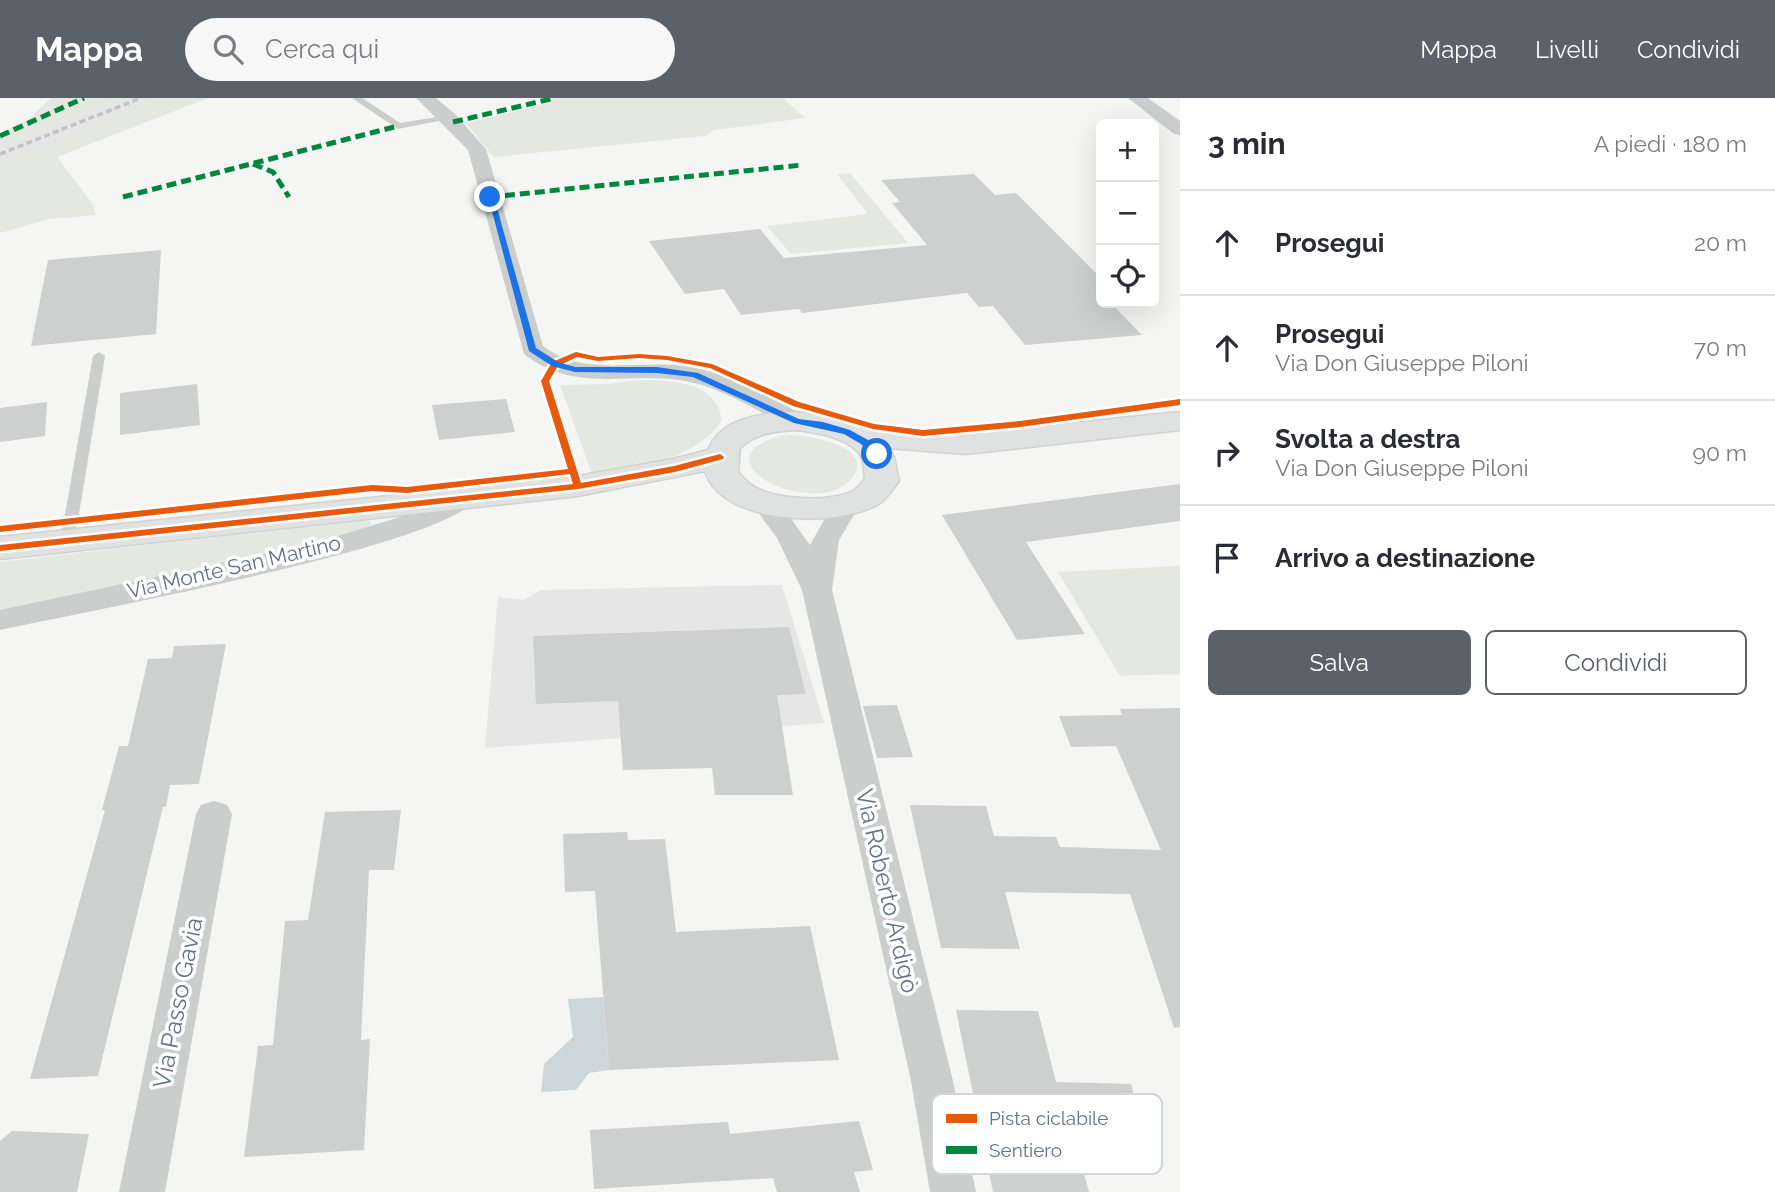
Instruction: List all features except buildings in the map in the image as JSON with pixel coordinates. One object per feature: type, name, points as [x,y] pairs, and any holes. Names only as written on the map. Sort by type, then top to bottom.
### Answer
[{"type":"street","points":[[425,98],[449,118],[477,149],[532,349],[555,364],[575,369],[657,370],[695,375],[797,421]]},
{"type":"street","points":[[1138,98],[1180,131]]},
{"type":"street","points":[[709,380],[728,403],[742,432]]},
{"type":"street","points":[[752,497],[727,480],[721,468],[720,457],[726,443],[742,432],[758,426],[797,421],[913,442],[966,444],[1180,421]]},
{"type":"street","points":[[846,505],[862,499],[874,490],[881,480],[883,467],[877,454],[847,432]]},
{"type":"street","points":[[881,480],[920,460],[966,444]]},
{"type":"street","name":"Via Monte San Martino","points":[[0,548],[578,486],[675,469],[720,457]]},
{"type":"street","name":"Via Monte San Martino","points":[[578,486],[687,482],[793,509],[821,510],[846,505]]},
{"type":"street","name":"Via Roberto Ardigò","points":[[752,497],[791,536],[817,590],[934,1094]]},
{"type":"street","name":"Via Monte San Martino","points":[[0,620],[286,558],[390,531],[447,512],[462,499]]},
{"type":"street","name":"Via Roberto Ardigò","points":[[817,590],[825,540],[846,505]]},
{"type":"street","name":"Via Passo Gavia","points":[[142,1192],[214,814]]},
{"type":"street","name":"Via Roberto Ardigò","points":[[950,1174],[953,1192]]},
{"type":"lane","points":[[356,98],[398,125],[449,118]]},
{"type":"lane","points":[[65,541],[71,520],[99,356]]},
{"type":"shaded area","points":[[51,98],[121,98],[0,147],[0,133],[28,120]]},
{"type":"shaded area","points":[[121,98],[162,98],[0,165],[0,147]]},
{"type":"shaded area","points":[[161,98],[208,98],[57,157],[92,203],[96,215],[49,219],[0,233],[0,164]]},
{"type":"shaded area","points":[[554,98],[783,98],[805,118],[714,130],[705,136],[494,157],[466,123],[548,103]]},
{"type":"shaded area","points":[[850,173],[908,243],[791,254],[767,226],[868,214],[837,174]]},
{"type":"shaded area","points":[[639,380],[678,383],[702,390],[718,407],[722,420],[711,434],[681,453],[646,465],[592,474],[560,385]]},
{"type":"shaded area","points":[[785,435],[821,439],[847,450],[855,457],[857,467],[852,478],[835,490],[813,494],[789,490],[768,482],[754,471],[749,458],[758,445]]},
{"type":"shaded area","points":[[368,519],[371,524],[367,530],[0,613],[0,562]]},
{"type":"shaded area","points":[[1180,566],[1180,674],[1120,676],[1058,572]]},
{"type":"shaded area","points":[[782,585],[824,723],[485,748],[498,597],[524,600],[541,590]]},
{"type":"shaded area","points":[[603,997],[609,1070],[589,1073],[576,1090],[541,1092],[544,1064],[573,1037],[568,999]]},
{"type":"railway","points":[[0,154],[141,98]]},
{"type":"marked path","points":[[0,136],[84,98]]},
{"type":"marked path","points":[[453,122],[555,98]]},
{"type":"marked path","points":[[123,197],[398,126]]},
{"type":"marked path","points":[[253,164],[273,172],[289,197]]},
{"type":"marked path","points":[[490,197],[802,165]]},
{"type":"cycle path","points":[[578,486],[545,381],[555,364],[576,354],[598,359],[639,356],[667,358],[712,366],[796,404],[873,426],[923,433],[1020,424],[1180,402]]},
{"type":"cycle path","points":[[0,548],[578,486],[675,469],[720,457]]},
{"type":"cycle path","points":[[0,529],[372,488],[407,490],[574,471]]},
{"type":"route","points":[[490,197],[532,349],[555,364],[575,369],[623,372],[657,370],[695,375],[797,421],[847,432],[877,454]]}]
